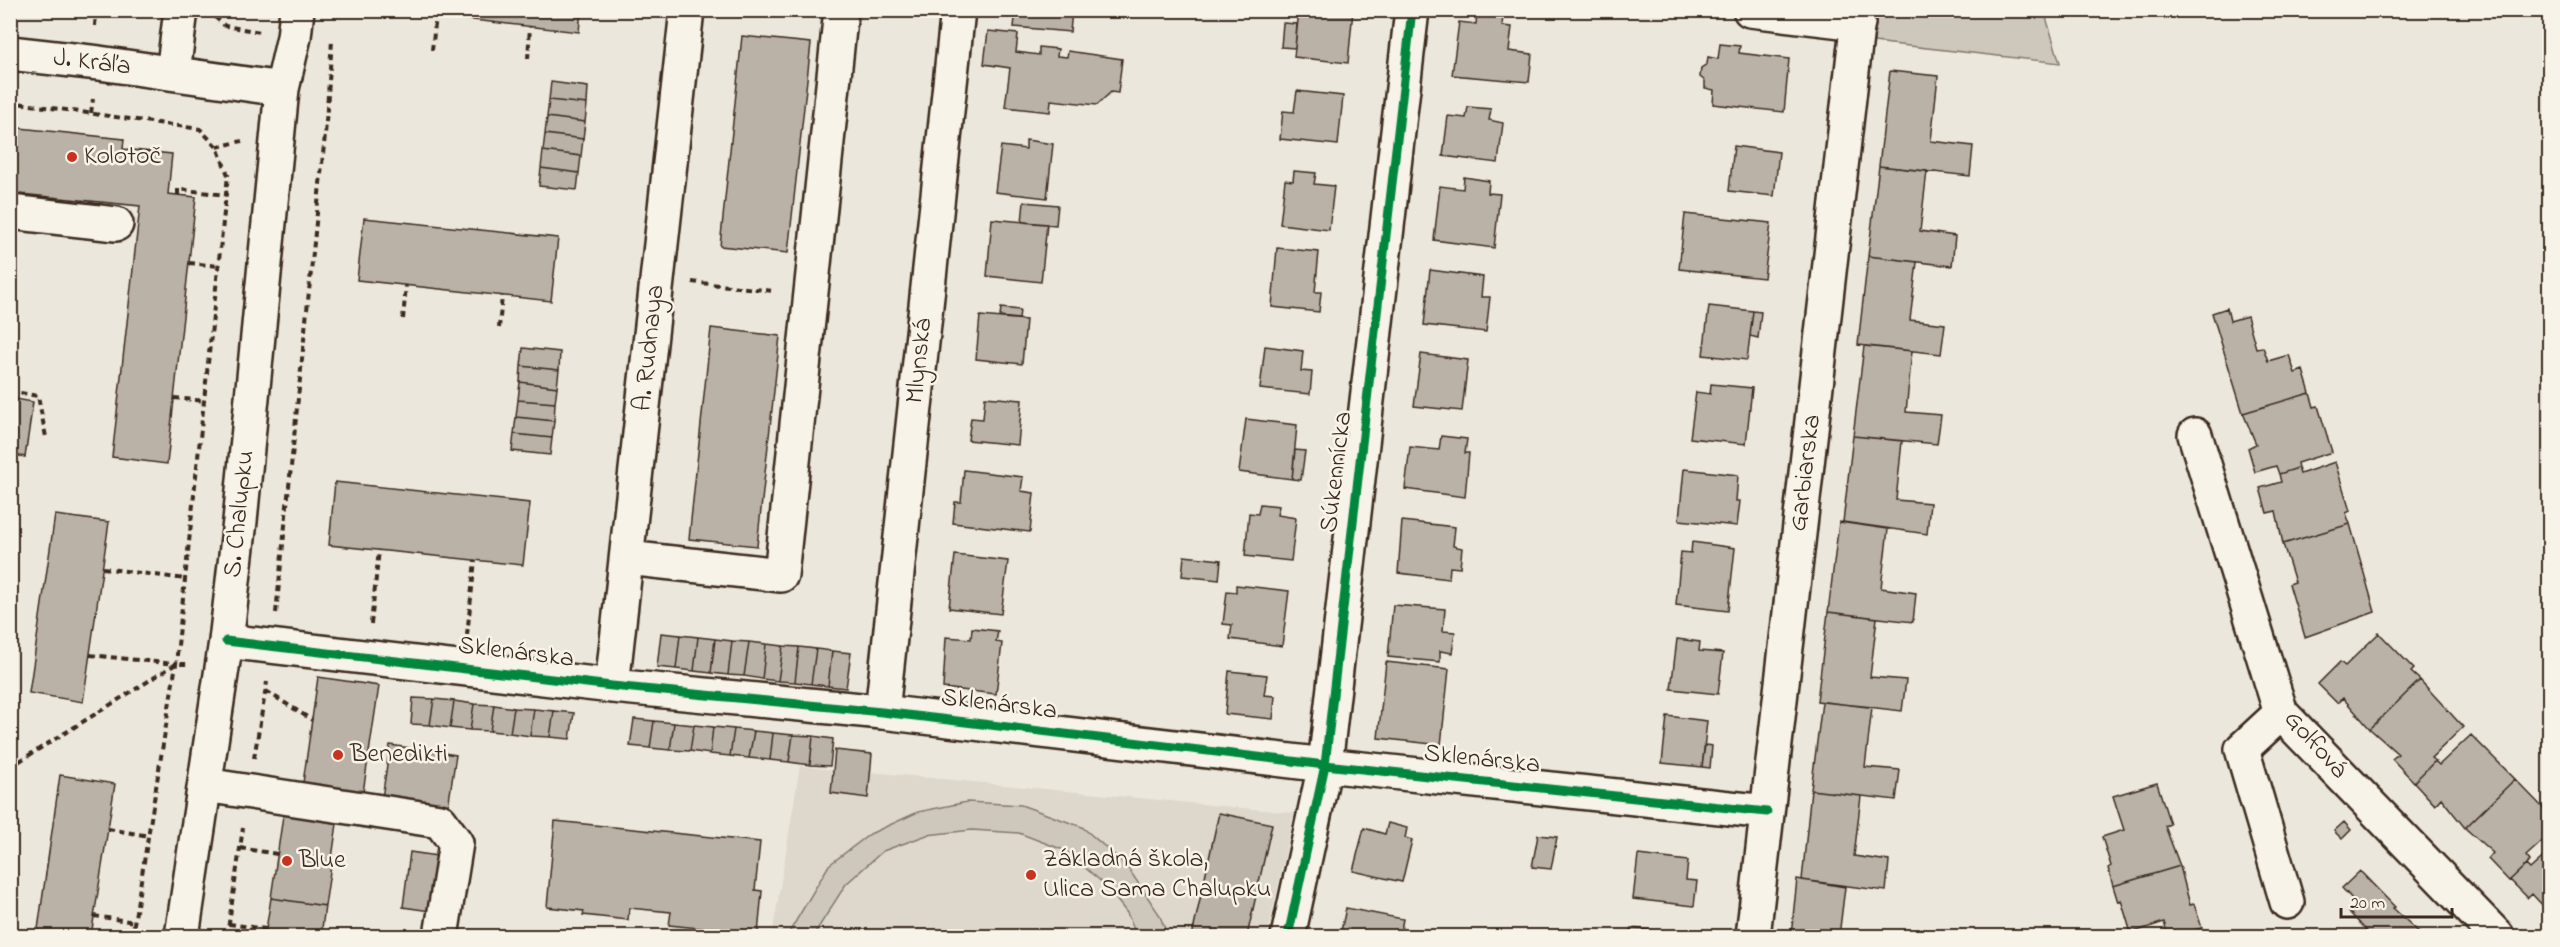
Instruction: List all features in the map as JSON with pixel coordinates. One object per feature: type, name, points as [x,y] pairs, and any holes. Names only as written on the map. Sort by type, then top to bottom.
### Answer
[{"type":"street","points":[[181,10],[173,73],[282,88]]},
{"type":"street","name":"A. Rudnaya","points":[[612,686],[687,10]]},
{"type":"street","points":[[627,558],[781,574],[841,10]]},
{"type":"street","name":"Mlynská","points":[[882,712],[958,10]]},
{"type":"street","name":"Súkennícka","points":[[1288,936],[1325,765],[1412,10]]},
{"type":"street","points":[[1750,10],[1858,17]]},
{"type":"street","name":"Garbiarska","points":[[1753,936],[1858,17]]},
{"type":"street","name":"S. Chalupku","points":[[182,936],[226,641],[240,521],[282,88],[295,24]]},
{"type":"street","name":"J. Kráľa","points":[[10,53],[173,73]]},
{"type":"street","points":[[10,212],[116,224]]},
{"type":"street","name":"Golfová","points":[[2194,435],[2281,713],[2497,936]]},
{"type":"street","name":"Sklenárska","points":[[226,641],[612,686],[882,712],[1325,765],[1767,812]]},
{"type":"street","points":[[2281,713],[2242,749],[2287,902]]},
{"type":"street","points":[[204,785],[440,821],[456,843],[441,936]]},
{"type":"path","points":[[95,27],[96,10]]},
{"type":"path","points":[[209,10],[225,26],[295,24]]},
{"type":"path","points":[[432,50],[435,16]]},
{"type":"path","points":[[528,59],[530,26]]},
{"type":"path","points":[[226,936],[272,646],[323,158],[333,31]]},
{"type":"path","points":[[91,113],[94,92]]},
{"type":"path","points":[[10,102],[200,129],[217,147],[228,175],[176,664],[132,936]]},
{"type":"path","points":[[217,147],[243,140]]},
{"type":"path","points":[[178,195],[178,189],[226,195]]},
{"type":"path","points":[[189,263],[219,266]]},
{"type":"path","points":[[658,278],[811,296]]},
{"type":"path","points":[[403,319],[406,285]]},
{"type":"path","points":[[499,328],[502,296]]},
{"type":"path","points":[[10,391],[38,396],[46,437]]},
{"type":"path","points":[[174,398],[205,401]]},
{"type":"path","points":[[367,658],[379,550]]},
{"type":"path","points":[[463,669],[474,560]]},
{"type":"path","points":[[103,568],[185,579]]},
{"type":"path","points":[[90,655],[176,664],[201,664],[226,641]]},
{"type":"path","points":[[10,768],[176,664]]},
{"type":"path","points":[[266,691],[312,720]]},
{"type":"path","points":[[108,829],[149,836]]},
{"type":"path","points":[[240,848],[278,854]]},
{"type":"path","points":[[94,916],[135,922]]},
{"type":"path","points":[[229,924],[266,929]]},
{"type":"shaded area","points":[[1877,11],[2044,11],[2060,63],[1874,42]]},
{"type":"shaded area","name":"Základná škola, Ulica Sama Chalupku","points":[[800,766],[833,770],[831,793],[867,798],[870,772],[1294,813],[1267,936],[772,936]]},
{"type":"shaded area","points":[[967,802],[1021,805],[1082,827],[1126,865],[1159,914],[1168,936],[1137,936],[1127,913],[1105,885],[1066,851],[1019,833],[972,830],[927,835],[883,851],[846,884],[813,936],[787,936],[829,865],[870,834],[918,812]]},
{"type":"building","points":[[385,10],[581,10],[579,32]]},
{"type":"building","points":[[1016,10],[1072,10],[1070,32],[1014,27]]},
{"type":"building","points":[[1299,10],[1353,10],[1348,63],[1294,57]]},
{"type":"building","points":[[1477,12],[1503,15],[1502,26],[1512,27],[1509,51],[1532,54],[1529,82],[1452,75],[1459,22],[1476,24]]},
{"type":"building","points":[[1283,23],[1297,24],[1295,48],[1281,47]]},
{"type":"building","points":[[988,31],[1018,34],[1016,52],[1039,55],[1039,47],[1058,49],[1057,56],[1067,57],[1068,51],[1122,59],[1118,93],[1111,92],[1097,105],[1051,100],[1050,112],[1005,107],[1010,68],[984,64]]},
{"type":"building","points":[[742,36],[811,43],[788,253],[720,246]]},
{"type":"building","points":[[1720,44],[1740,46],[1739,53],[1789,59],[1784,112],[1713,104],[1714,90],[1705,88],[1705,81],[1700,77],[1701,68],[1707,64],[1708,57],[1718,59]]},
{"type":"building","points":[[1890,71],[1938,76],[1931,141],[1973,146],[1970,176],[1879,166]]},
{"type":"building","points":[[551,82],[588,87],[587,104],[549,100]]},
{"type":"building","points":[[1297,91],[1343,96],[1338,145],[1280,139],[1283,111],[1294,112]]},
{"type":"building","points":[[549,100],[587,104],[585,122],[547,117]]},
{"type":"building","points":[[1468,107],[1491,109],[1489,120],[1503,123],[1498,163],[1443,156],[1448,116],[1466,118]]},
{"type":"building","points":[[547,117],[585,122],[583,139],[545,134]]},
{"type":"building","points":[[10,127],[124,139],[123,149],[172,154],[168,194],[196,197],[167,464],[112,457],[140,206],[10,193]]},
{"type":"building","points":[[545,134],[583,139],[581,156],[543,151]]},
{"type":"building","points":[[1026,140],[1053,144],[1047,198],[995,192],[1001,146],[1026,149]]},
{"type":"building","points":[[1734,146],[1779,152],[1774,196],[1729,191]]},
{"type":"building","points":[[543,151],[581,156],[579,173],[541,168]]},
{"type":"building","points":[[1879,166],[1927,171],[1920,231],[1955,236],[1952,266],[1868,256]]},
{"type":"building","points":[[541,168],[579,173],[577,190],[539,186]]},
{"type":"building","points":[[1294,171],[1316,173],[1314,184],[1334,186],[1329,230],[1280,224],[1285,180],[1293,181]]},
{"type":"building","points":[[1464,177],[1489,181],[1488,193],[1500,194],[1494,248],[1434,240],[1440,186],[1463,189]]},
{"type":"building","points":[[1024,202],[1058,205],[1056,225],[1022,222]]},
{"type":"building","points":[[1685,214],[1771,223],[1764,278],[1679,269]]},
{"type":"building","points":[[364,218],[558,238],[551,301],[357,280]]},
{"type":"building","points":[[992,219],[1047,224],[1041,282],[987,276]]},
{"type":"building","points":[[1277,248],[1319,252],[1315,292],[1321,292],[1319,312],[1272,307]]},
{"type":"building","points":[[1868,256],[1917,262],[1910,320],[1945,324],[1941,354],[1858,345]]},
{"type":"building","points":[[1430,270],[1483,277],[1481,297],[1490,297],[1486,332],[1424,325]]},
{"type":"building","points":[[1709,306],[1753,311],[1747,360],[1703,355]]},
{"type":"building","points":[[1001,308],[1020,310],[1019,319],[1000,317]]},
{"type":"building","points":[[2227,308],[2230,321],[2247,316],[2256,348],[2263,347],[2268,361],[2289,355],[2295,373],[2303,370],[2310,393],[2243,413],[2212,313]]},
{"type":"building","points":[[1753,311],[1761,312],[1758,338],[1750,336]]},
{"type":"building","points":[[980,316],[1026,320],[1022,364],[976,359]]},
{"type":"building","points":[[711,328],[780,336],[757,546],[689,539]]},
{"type":"building","points":[[1265,346],[1303,351],[1301,371],[1312,372],[1310,394],[1260,389]]},
{"type":"building","points":[[1864,346],[1912,351],[1906,412],[1941,415],[1937,444],[1853,436]]},
{"type":"building","points":[[523,348],[560,352],[559,370],[521,366]]},
{"type":"building","points":[[1421,354],[1468,360],[1462,411],[1414,406]]},
{"type":"building","points":[[521,366],[559,370],[557,387],[520,382]]},
{"type":"building","points":[[520,382],[557,387],[555,403],[518,400]]},
{"type":"building","points":[[1711,384],[1752,388],[1746,444],[1690,438],[1696,392],[1710,394]]},
{"type":"building","points":[[2310,393],[2314,407],[2318,406],[2332,452],[2297,463],[2298,468],[2279,474],[2276,466],[2255,472],[2248,448],[2256,444],[2243,413]]},
{"type":"building","points":[[985,397],[1022,400],[1018,445],[968,440],[971,418],[983,419]]},
{"type":"building","points":[[10,398],[33,402],[25,457],[10,454]]},
{"type":"building","points":[[518,400],[555,403],[554,421],[516,417]]},
{"type":"building","points":[[516,417],[554,421],[552,438],[514,434]]},
{"type":"building","points":[[1246,419],[1297,425],[1292,479],[1239,472]]},
{"type":"building","points":[[514,434],[552,438],[550,455],[512,451]]},
{"type":"building","points":[[1441,436],[1467,439],[1465,453],[1469,453],[1465,497],[1405,489],[1410,447],[1439,450]]},
{"type":"building","points":[[1853,436],[1902,441],[1896,500],[1930,503],[1927,534],[1843,522]]},
{"type":"building","points":[[1295,450],[1305,451],[1301,480],[1292,479]]},
{"type":"building","points":[[2335,462],[2350,511],[2346,513],[2350,524],[2283,544],[2276,511],[2267,513],[2260,488],[2281,482],[2279,474],[2298,468],[2300,474]]},
{"type":"building","points":[[1684,469],[1738,475],[1736,501],[1740,501],[1737,526],[1679,520]]},
{"type":"building","points":[[964,470],[1023,477],[1021,491],[1034,493],[1030,532],[953,523],[955,502],[961,502]]},
{"type":"building","points":[[335,482],[530,503],[523,565],[329,545]]},
{"type":"building","points":[[1260,504],[1279,506],[1277,515],[1296,518],[1291,561],[1245,556],[1249,513],[1258,514]]},
{"type":"building","points":[[55,515],[109,522],[83,702],[29,693]]},
{"type":"building","points":[[1402,521],[1455,527],[1453,546],[1462,548],[1460,568],[1450,567],[1449,579],[1398,573]]},
{"type":"building","points":[[1839,522],[1888,529],[1881,588],[1916,593],[1913,622],[1828,612]]},
{"type":"building","points":[[2350,524],[2375,612],[2305,637],[2289,584],[2295,582],[2283,544]]},
{"type":"building","points":[[1692,542],[1735,548],[1728,611],[1676,605],[1681,552],[1691,553]]},
{"type":"building","points":[[955,555],[1008,561],[1001,614],[949,608]]},
{"type":"building","points":[[1184,556],[1221,560],[1219,580],[1182,576]]},
{"type":"building","points":[[1236,585],[1289,591],[1282,646],[1230,639],[1232,625],[1223,624],[1227,591],[1236,592]]},
{"type":"building","points":[[1393,605],[1445,609],[1443,631],[1455,632],[1452,653],[1440,651],[1440,662],[1388,657]]},
{"type":"building","points":[[1828,612],[1877,618],[1870,677],[1906,680],[1902,711],[1817,701]]},
{"type":"building","points":[[972,628],[998,631],[996,642],[1002,643],[996,694],[943,688],[946,637],[971,639]]},
{"type":"building","points":[[661,633],[680,635],[676,669],[657,667]]},
{"type":"building","points":[[2379,633],[2414,669],[2411,672],[2420,680],[2370,729],[2343,698],[2337,703],[2318,684],[2340,662],[2345,666]]},
{"type":"building","points":[[680,635],[698,637],[694,671],[676,669]]},
{"type":"building","points":[[698,637],[715,639],[711,673],[694,671]]},
{"type":"building","points":[[715,639],[732,641],[728,675],[711,673]]},
{"type":"building","points":[[1677,639],[1700,642],[1699,651],[1723,653],[1718,694],[1671,689]]},
{"type":"building","points":[[732,641],[749,642],[744,676],[728,675]]},
{"type":"building","points":[[749,642],[766,644],[762,679],[744,676]]},
{"type":"building","points":[[766,644],[783,646],[778,681],[762,679]]},
{"type":"building","points":[[783,646],[799,647],[795,682],[778,681]]},
{"type":"building","points":[[799,647],[816,649],[811,684],[795,682]]},
{"type":"building","points":[[816,649],[832,651],[828,686],[811,684]]},
{"type":"building","points":[[832,651],[851,653],[846,688],[828,686]]},
{"type":"building","points":[[1386,662],[1449,669],[1441,745],[1378,738]]},
{"type":"building","points":[[1229,671],[1267,675],[1264,695],[1275,696],[1273,719],[1225,714]]},
{"type":"building","name":"Benedikti","points":[[318,677],[379,686],[362,799],[302,790]]},
{"type":"building","points":[[2420,680],[2463,727],[2431,758],[2435,761],[2414,782],[2392,759],[2398,754],[2370,729]]},
{"type":"building","points":[[413,698],[434,699],[430,725],[411,724]]},
{"type":"building","points":[[434,699],[454,701],[450,728],[430,725]]},
{"type":"building","points":[[454,701],[474,704],[470,730],[450,728]]},
{"type":"building","points":[[1822,702],[1872,707],[1865,767],[1900,770],[1896,800],[1811,790]]},
{"type":"building","points":[[474,704],[494,705],[490,731],[470,730]]},
{"type":"building","points":[[494,705],[514,708],[510,733],[490,731]]},
{"type":"building","points":[[514,708],[534,709],[530,736],[510,733]]},
{"type":"building","points":[[534,709],[554,711],[550,737],[530,736]]},
{"type":"building","points":[[554,711],[574,713],[570,739],[550,737]]},
{"type":"building","points":[[1667,716],[1707,721],[1702,767],[1662,763]]},
{"type":"building","points":[[634,719],[654,721],[650,748],[630,746]]},
{"type":"building","points":[[654,721],[674,723],[670,750],[650,748]]},
{"type":"building","points":[[674,723],[694,725],[690,751],[670,750]]},
{"type":"building","points":[[694,725],[713,727],[710,754],[690,751]]},
{"type":"building","points":[[713,727],[734,729],[730,756],[710,754]]},
{"type":"building","points":[[734,729],[754,731],[749,758],[730,756]]},
{"type":"building","points":[[754,731],[773,733],[770,760],[749,758]]},
{"type":"building","points":[[773,733],[793,735],[789,762],[770,760]]},
{"type":"building","points":[[793,735],[813,736],[810,765],[789,762]]},
{"type":"building","points":[[2471,735],[2515,779],[2465,828],[2441,798],[2435,805],[2414,782],[2435,761],[2439,765]]},
{"type":"building","points":[[813,736],[833,739],[830,766],[810,765]]},
{"type":"building","points":[[390,745],[456,755],[448,807],[382,798]]},
{"type":"building","points":[[1705,745],[1712,746],[1710,768],[1702,767]]},
{"type":"building","points":[[835,750],[872,754],[868,798],[831,793]]},
{"type":"building","points":[[60,775],[115,784],[91,936],[37,936]]},
{"type":"building","points":[[2515,779],[2550,815],[2550,834],[2526,856],[2530,861],[2509,881],[2488,859],[2493,853],[2465,828]]},
{"type":"building","points":[[2157,783],[2170,824],[2165,826],[2180,866],[2113,886],[2108,868],[2111,866],[2102,837],[2124,830],[2113,796]]},
{"type":"building","points":[[1811,790],[1861,796],[1854,856],[1889,861],[1886,891],[1802,880]]},
{"type":"building","points":[[284,809],[338,817],[325,906],[271,898]]},
{"type":"building","points":[[1219,813],[1272,824],[1247,936],[1192,936]]},
{"type":"building","points":[[555,821],[760,842],[755,890],[762,891],[758,934],[669,925],[671,912],[629,908],[628,920],[583,915],[584,911],[547,907]]},
{"type":"building","points":[[2344,822],[2351,830],[2342,839],[2334,831]]},
{"type":"building","points":[[1388,823],[1407,828],[1405,838],[1412,840],[1402,882],[1353,871],[1364,828],[1385,834]]},
{"type":"building","points":[[1538,835],[1557,837],[1551,869],[1532,867]]},
{"type":"building","points":[[2550,851],[2550,917],[2532,894],[2528,898],[2510,880],[2526,865],[2530,869]]},
{"type":"building","points":[[410,852],[437,856],[430,911],[403,907]]},
{"type":"building","points":[[1638,855],[1688,861],[1686,880],[1697,881],[1694,906],[1633,899]]},
{"type":"building","points":[[2180,866],[2190,905],[2194,904],[2202,928],[2168,936],[2164,922],[2131,933],[2121,900],[2118,902],[2113,886]]},
{"type":"building","points":[[2360,871],[2395,907],[2393,908],[2423,936],[2361,936],[2367,931],[2349,912],[2357,904],[2342,888]]},
{"type":"building","points":[[1797,879],[1845,887],[1839,936],[1791,936]]},
{"type":"building","points":[[271,898],[325,906],[321,936],[265,936]]},
{"type":"building","points":[[1346,908],[1403,919],[1400,936],[1340,936]]},
{"type":"building","points":[[1631,928],[1691,935],[1691,936],[1630,936]]},
{"type":"cycle path","points":[[1288,936],[1325,765],[1412,10]]},
{"type":"cycle path","points":[[226,641],[612,686],[882,712],[1325,765],[1767,812]]},
{"type":"place","name":"Kolotoč","points":[[72,157]]},
{"type":"place","name":"Benedikti","points":[[338,755]]},
{"type":"place","name":"Blue","points":[[287,861]]},
{"type":"place","name":"Základná škola, Ulica Sama Chalupku","points":[[1031,875]]}]
